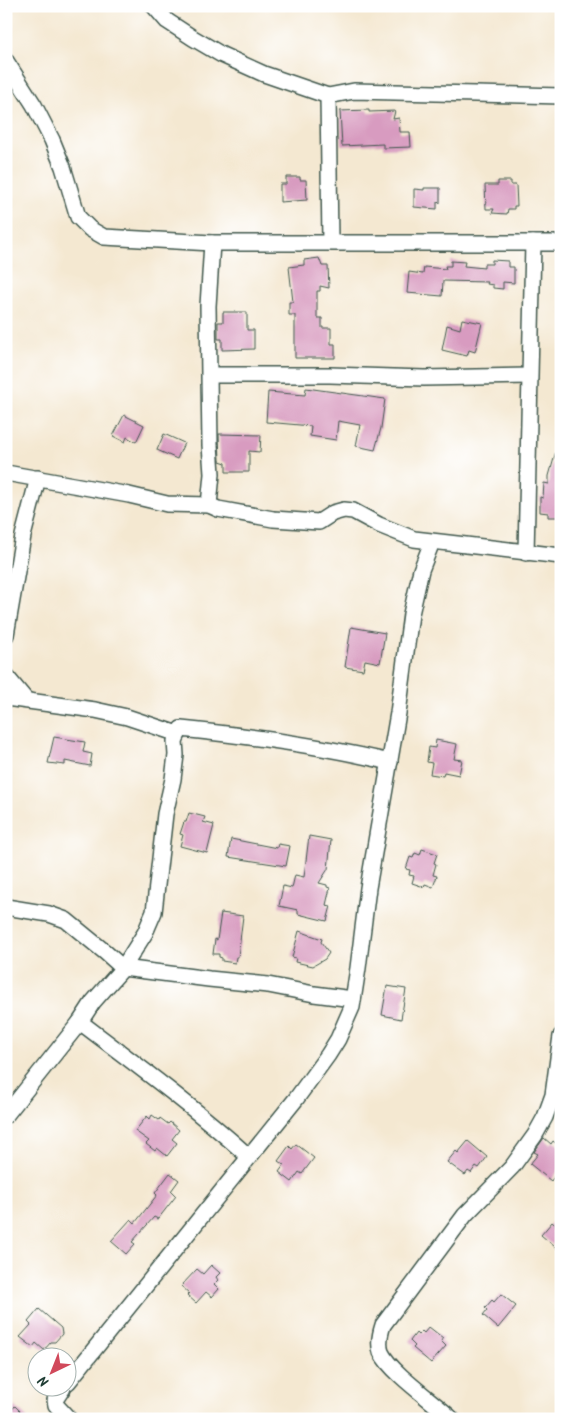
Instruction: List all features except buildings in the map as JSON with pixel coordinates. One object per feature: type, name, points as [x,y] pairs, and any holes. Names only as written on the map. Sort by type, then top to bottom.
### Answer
[{"type":"street","points":[[154,6],[167,21],[222,55],[264,74],[328,96],[354,91],[561,96]]},
{"type":"street","points":[[6,61],[34,105],[52,140],[63,167],[78,217],[83,224],[104,237],[212,243],[561,243]]},
{"type":"street","points":[[328,96],[330,242]]},
{"type":"street","points":[[209,504],[212,474],[208,306],[212,243]]},
{"type":"street","points":[[526,553],[533,243]]},
{"type":"street","points":[[210,375],[330,375],[424,378],[529,376]]},
{"type":"street","points":[[6,473],[167,504],[209,504],[218,508],[273,519],[314,523],[339,511],[353,511],[414,539],[561,556]]},
{"type":"street","points":[[6,636],[23,536],[38,478]]},
{"type":"street","points":[[78,1369],[248,1156],[296,1099],[328,1055],[344,1026],[352,1007],[368,888],[390,762],[411,614],[420,570],[432,542]]},
{"type":"street","points":[[6,676],[26,700]]},
{"type":"street","points":[[6,698],[95,710],[127,717],[178,734]]},
{"type":"street","points":[[6,1115],[80,1022],[93,1002],[123,968],[145,933],[154,912],[165,814],[176,755],[175,741],[181,729],[348,752],[390,762]]},
{"type":"street","points":[[6,907],[49,914],[66,920],[123,968],[268,985],[353,999]]},
{"type":"street","points":[[80,1022],[158,1080],[215,1126],[248,1156]]},
{"type":"street","points":[[452,1419],[387,1361],[380,1347],[380,1334],[383,1325],[465,1214],[512,1167],[535,1135],[545,1117],[553,1096],[561,1036]]},
{"type":"street","points":[[56,1398],[56,1405],[69,1419]]}]
